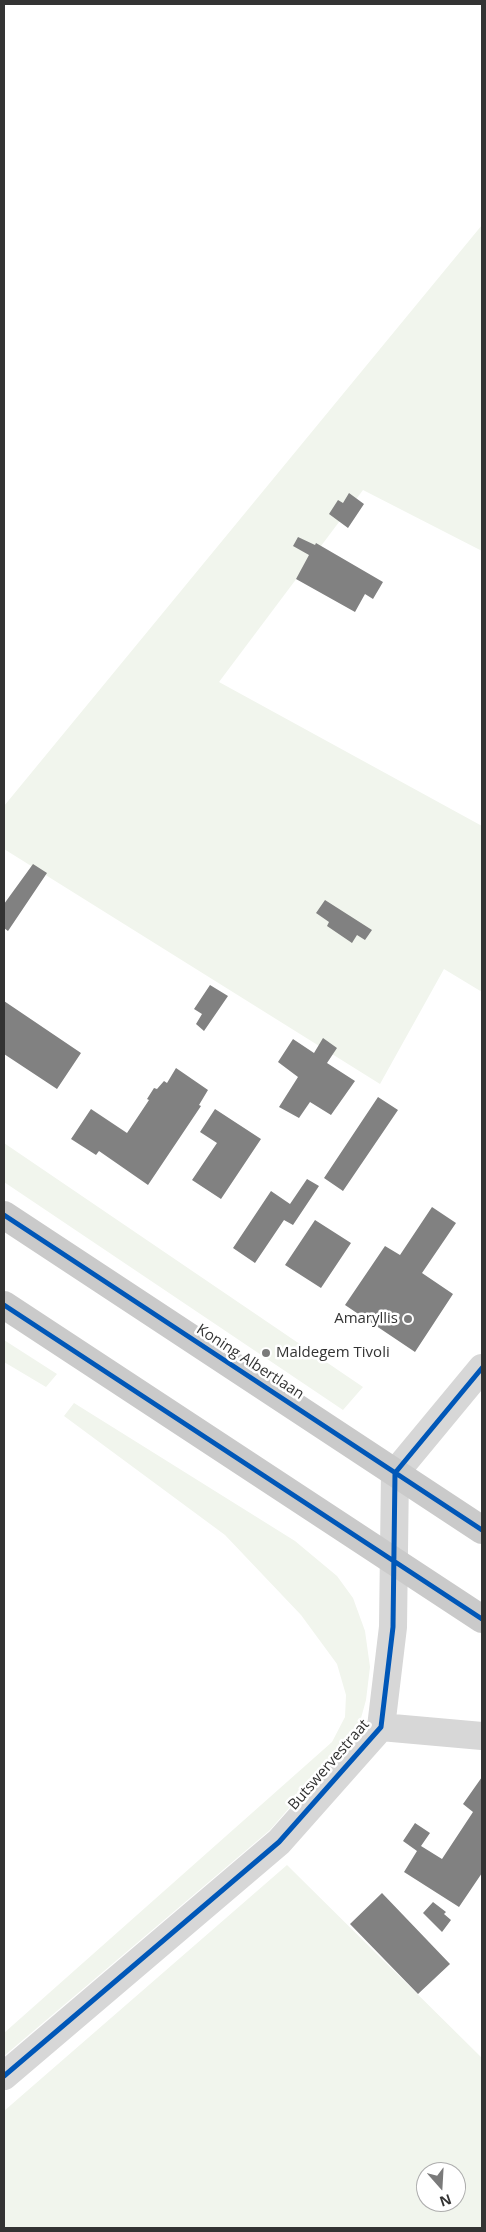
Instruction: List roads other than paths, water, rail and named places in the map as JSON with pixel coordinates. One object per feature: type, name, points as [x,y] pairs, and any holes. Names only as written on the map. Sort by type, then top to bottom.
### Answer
[{"type":"main road","name":"Koning Albertlaan","points":[[4,1215],[482,1530]]},
{"type":"main road","points":[[4,1305],[482,1619]]},
{"type":"street","points":[[395,1473],[482,1368]]},
{"type":"street","name":"Butswervestraat","points":[[4,2076],[279,1842],[380,1727],[393,1626],[395,1473]]},
{"type":"street","points":[[380,1727],[482,1736]]},
{"type":"place","name":"Amaryllis","points":[[408,1319]]},
{"type":"place","name":"Maldegem Tivoli","points":[[266,1353]]}]
